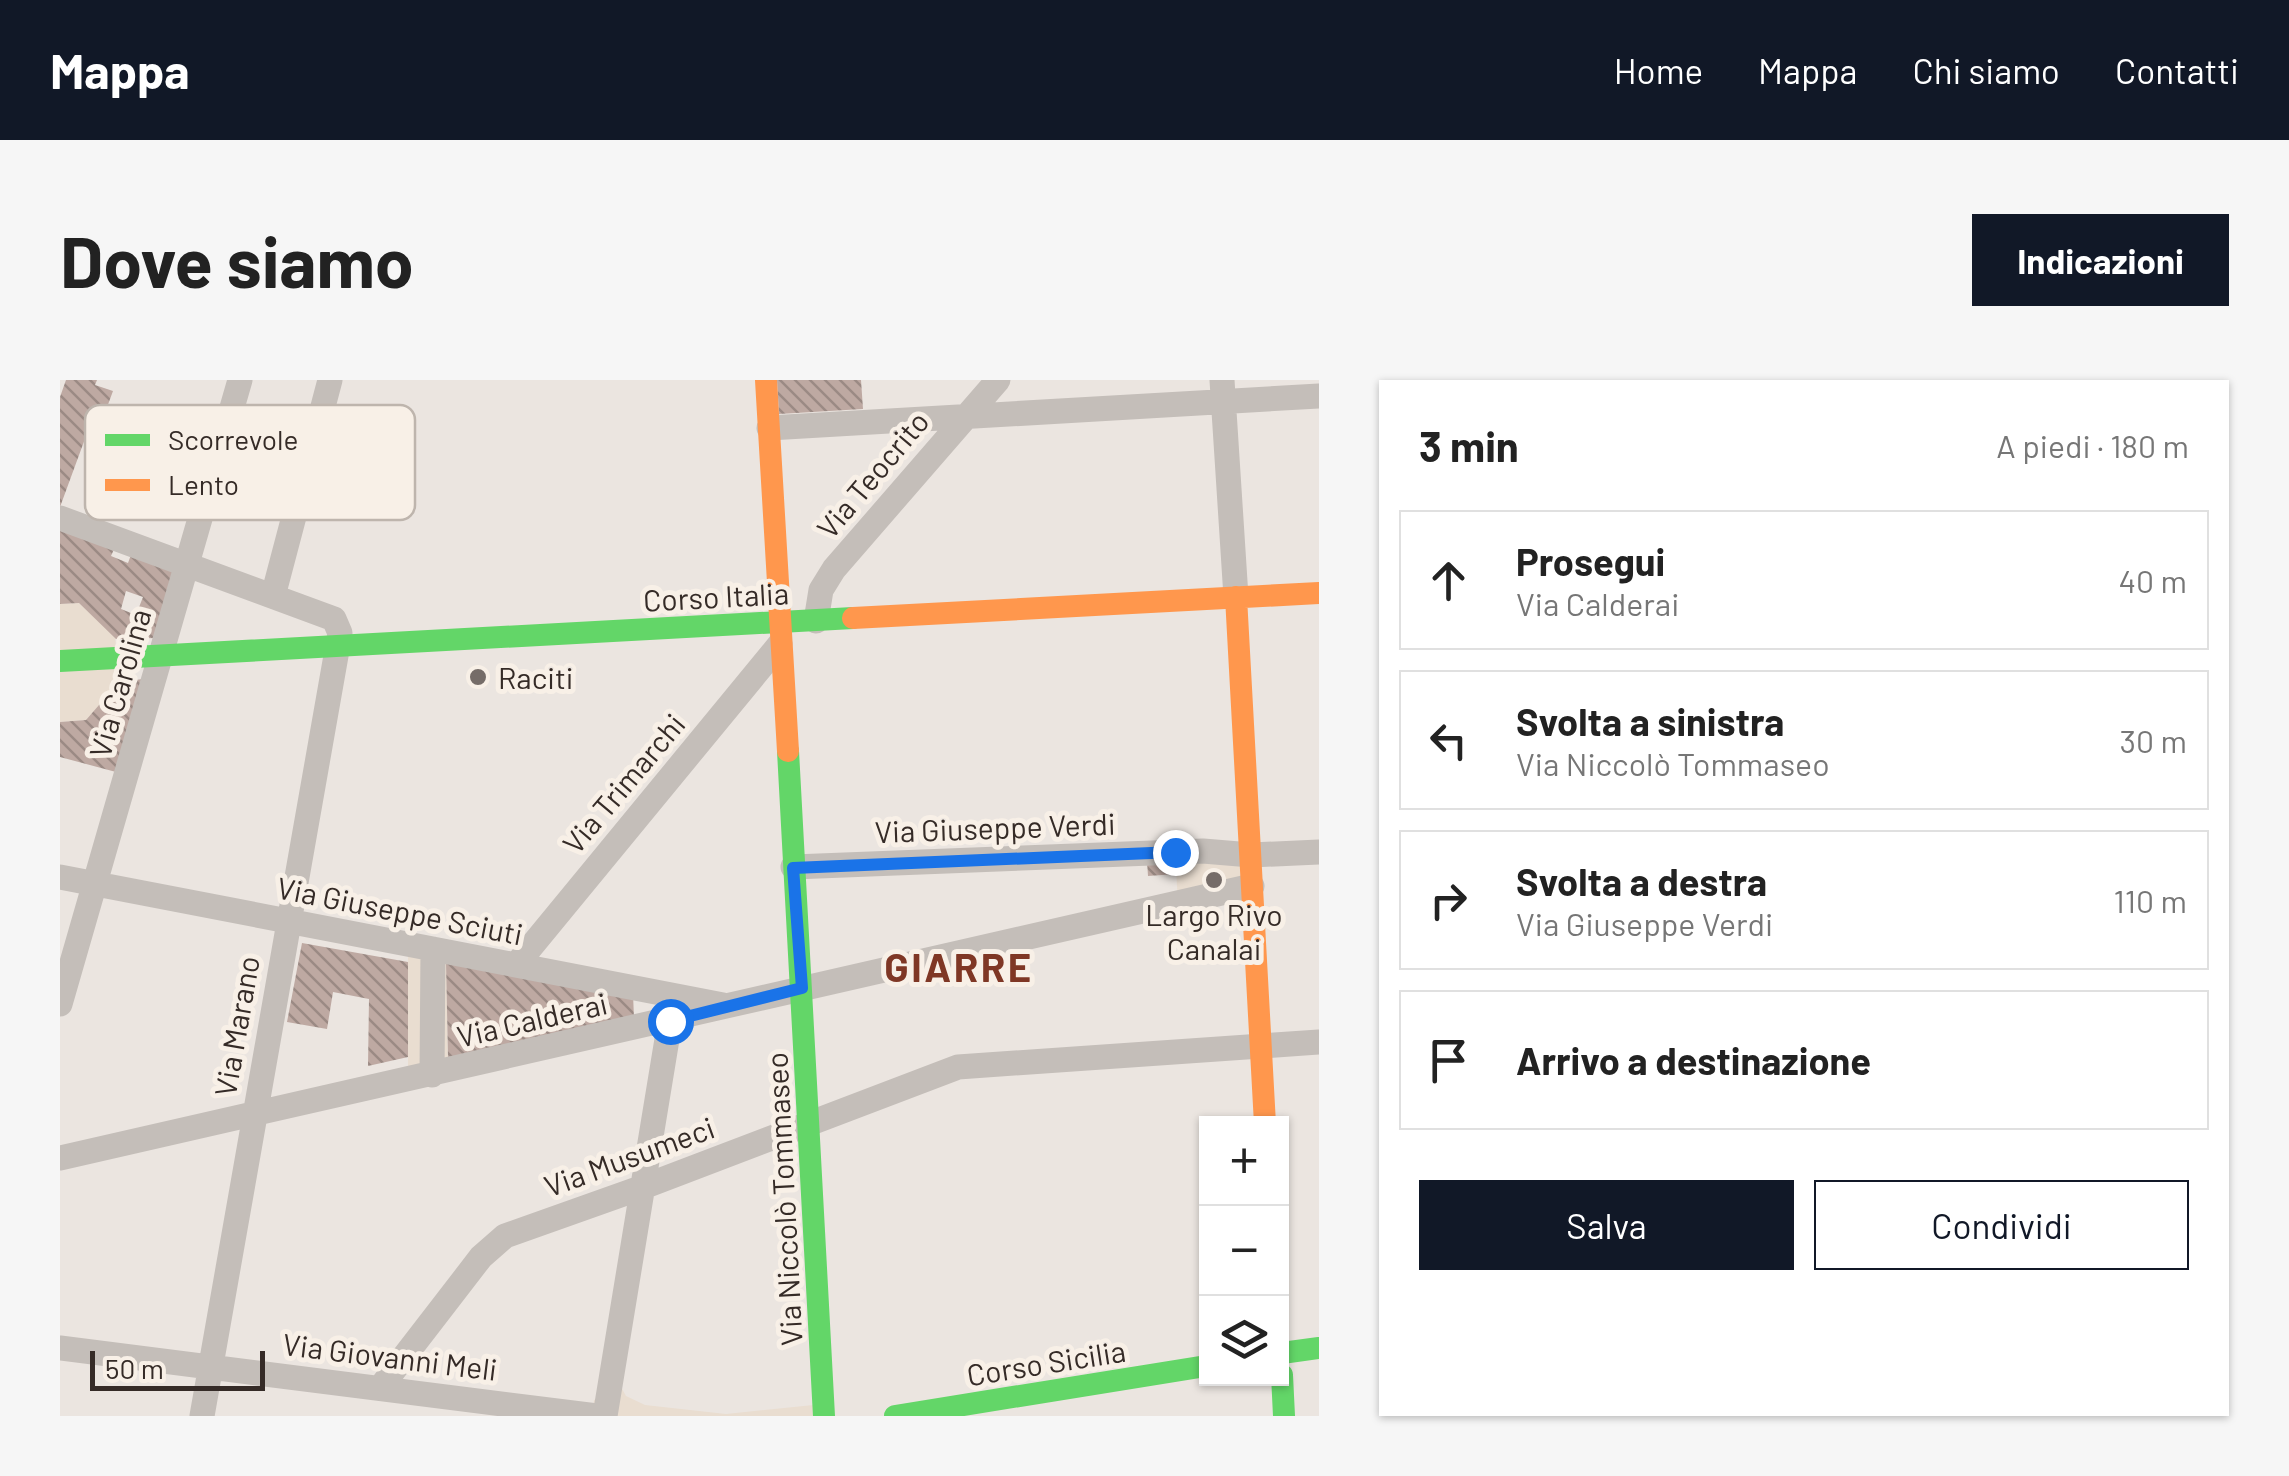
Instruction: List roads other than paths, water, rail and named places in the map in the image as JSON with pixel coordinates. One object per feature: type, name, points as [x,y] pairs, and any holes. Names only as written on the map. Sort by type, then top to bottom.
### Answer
[{"type":"street","name":"Via Carolina","points":[[233,405],[240,380]]},
{"type":"street","points":[[323,405],[330,380]]},
{"type":"street","name":"Via Niccolò Tommaseo","points":[[766,380],[824,1416]]},
{"type":"street","name":"Via Teocrito","points":[[816,621],[821,590],[834,569],[998,380]]},
{"type":"street","points":[[769,428],[964,415],[1223,390],[1319,396]]},
{"type":"street","points":[[1223,390],[1265,1116]]},
{"type":"street","points":[[60,518],[334,619],[340,633],[335,648]]},
{"type":"street","name":"Via Carolina","points":[[60,1004],[200,520]]},
{"type":"street","points":[[272,596],[292,520]]},
{"type":"street","name":"Corso Italia","points":[[60,661],[780,633],[816,621],[1319,593]]},
{"type":"street","name":"Via Trimarchi","points":[[516,964],[780,633]]},
{"type":"street","name":"Via Marano","points":[[202,1416],[335,648]]},
{"type":"street","name":"Via Giuseppe Verdi","points":[[793,868],[1203,851],[1250,855],[1319,852]]},
{"type":"street","name":"Via Giuseppe Sciuti","points":[[60,877],[728,1006]]},
{"type":"street","name":"Via Calderai","points":[[60,1158],[1252,886]]},
{"type":"street","points":[[432,1074],[433,949]]},
{"type":"street","points":[[600,1410],[670,1021]]},
{"type":"street","name":"Via Musumeci","points":[[380,1388],[481,1257],[504,1236],[958,1067],[1319,1042]]},
{"type":"street","name":"Via Giovanni Meli","points":[[60,1348],[380,1388],[600,1410]]},
{"type":"street","points":[[1289,1352],[1319,1348]]},
{"type":"street","name":"Corso Sicilia","points":[[895,1416],[1059,1404],[1199,1368]]},
{"type":"street","points":[[1283,1386],[1284,1416]]},
{"type":"place","name":"Raciti","points":[[478,677]]},
{"type":"place","name":"Largo Rivo Canalai","points":[[1214,880]]},
{"type":"district","name":"GIARRE","points":[[959,966]]}]
